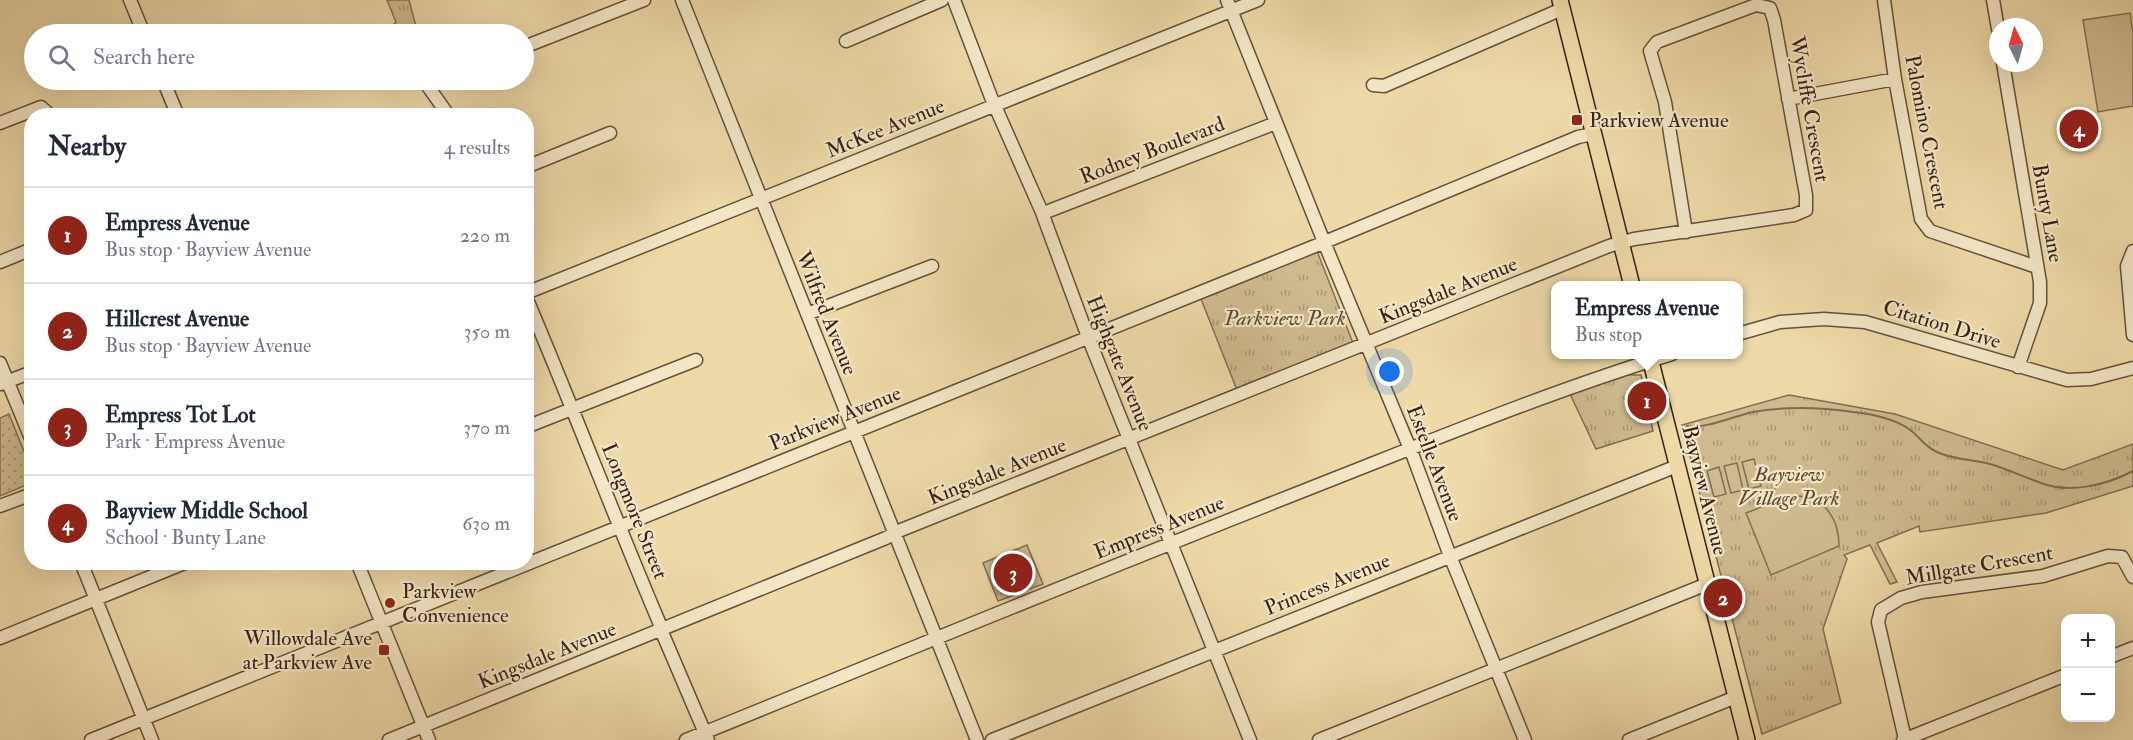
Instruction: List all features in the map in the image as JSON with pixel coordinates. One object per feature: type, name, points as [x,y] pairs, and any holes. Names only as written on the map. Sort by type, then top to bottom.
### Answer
[{"type":"main road","points":[[1561,5],[1631,281]]},
{"type":"main road","name":"Bayview Avenue","points":[[1650,359],[1747,740]]},
{"type":"street","points":[[130,0],[140,24]]},
{"type":"street","points":[[534,43],[644,0]]},
{"type":"street","name":"Wilfred Avenue","points":[[682,0],[977,740]]},
{"type":"street","points":[[846,41],[942,0]]},
{"type":"street","name":"Highgate Avenue","points":[[954,0],[995,105],[1041,210],[1088,337],[1250,740]]},
{"type":"street","name":"McKee Avenue","points":[[534,292],[995,105],[1229,5],[1258,0]]},
{"type":"street","name":"Palomino Crescent","points":[[1884,0],[1895,79],[1921,219],[1930,231],[2037,267]]},
{"type":"street","points":[[1993,0],[1996,18]]},
{"type":"street","name":"Estelle Avenue","points":[[1229,5],[1410,449],[1450,556],[1525,740]]},
{"type":"street","points":[[1373,85],[1384,86],[1561,5]]},
{"type":"street","name":"Wycliffe Crescent","points":[[1621,242],[1794,215],[1806,210],[1806,195],[1770,8],[1756,5],[1657,42],[1650,51],[1665,102],[1686,231]]},
{"type":"street","name":"Bunty Lane","points":[[2004,72],[2040,282],[2040,303],[2018,367]]},
{"type":"street","points":[[1788,99],[1895,79]]},
{"type":"street","points":[[167,90],[174,108]]},
{"type":"street","points":[[431,90],[443,108]]},
{"type":"street","points":[[0,123],[24,114]]},
{"type":"street","name":"Rodney Boulevard","points":[[1041,210],[1046,212],[1276,123]]},
{"type":"street","points":[[534,164],[610,133]]},
{"type":"street","name":"Parkview Avenue","points":[[534,560],[1580,137],[1593,134]]},
{"type":"street","name":"Kingsdale Avenue","points":[[389,740],[1621,242]]},
{"type":"street","points":[[2133,251],[2127,266],[2133,335]]},
{"type":"street","points":[[0,262],[24,252]]},
{"type":"street","points":[[807,314],[932,266]]},
{"type":"street","name":"Longmore Street","points":[[534,314],[618,526],[706,736]]},
{"type":"street","name":"Citation Drive","points":[[1743,333],[1780,322],[1824,319],[1865,322],[2067,380],[2091,380],[2133,368]]},
{"type":"street","name":"Empress Avenue","points":[[686,740],[706,736],[1170,543],[1647,359]]},
{"type":"street","points":[[534,424],[696,360]]},
{"type":"street","points":[[0,363],[4,383],[24,424]]},
{"type":"street","points":[[4,383],[24,375]]},
{"type":"street","name":"Princess Avenue","points":[[992,740],[1677,466]]},
{"type":"street","points":[[0,506],[24,497]]},
{"type":"street","name":"Millgate Crescent","points":[[1904,740],[1878,622],[1881,610],[1901,597],[1922,592],[2043,576],[2108,556],[2122,557],[2133,577]]},
{"type":"street","points":[[84,570],[152,740]]},
{"type":"street","points":[[0,638],[167,570]]},
{"type":"street","points":[[360,570],[429,740]]},
{"type":"street","name":"Parkview Avenue","points":[[91,740],[510,570]]},
{"type":"street","points":[[1319,740],[1707,584]]},
{"type":"street","points":[[2115,655],[2133,648]]},
{"type":"street","points":[[1904,740],[2061,677]]},
{"type":"street","points":[[1629,740],[1736,697]]},
{"type":"green space","points":[[387,0],[409,0],[415,24],[394,24],[396,22]]},
{"type":"green space","points":[[2130,13],[2133,33],[2133,106],[2098,112],[2083,20]]},
{"type":"green space","name":"Parkview Park","points":[[1317,251],[1353,343],[1237,390],[1201,299]]},
{"type":"green space","points":[[1625,375],[1641,375],[1653,431],[1596,449],[1570,394]]},
{"type":"green space","name":"Bayview Village Park","points":[[1789,395],[1895,414],[2063,470],[2133,444],[2133,486],[2046,513],[1920,532],[1919,526],[1877,543],[1897,582],[1890,584],[1870,545],[1844,555],[1847,559],[1823,629],[1841,703],[1762,734],[1682,425]]},
{"type":"green space","points":[[9,414],[24,452],[24,486],[0,496],[0,418]]},
{"type":"green space","points":[[1754,459],[1761,486],[1749,489],[1742,462]]},
{"type":"green space","points":[[1737,463],[1743,490],[1731,493],[1724,466]]},
{"type":"green space","points":[[1719,467],[1726,494],[1714,497],[1707,471]]},
{"type":"green space","points":[[1798,496],[1816,501],[1829,512],[1837,528],[1839,546],[1771,575],[1746,513]]},
{"type":"green space","points":[[1027,545],[1043,584],[998,601],[983,563]]},
{"type":"waterway","points":[[1687,426],[1712,424],[1766,410],[1828,409],[1889,419],[1903,425],[1929,447],[1943,455],[1990,464],[2052,486],[2076,488],[2100,484],[2133,471]]},
{"type":"place","name":"Parkview Avenue","points":[[1577,120]]},
{"type":"place","name":"Bayview Middle School","points":[[2079,129]]},
{"type":"place","name":"Empress Avenue","points":[[1647,401]]},
{"type":"place","name":"Empress Tot Lot","points":[[1013,573]]},
{"type":"place","name":"Hillcrest Avenue","points":[[1723,598]]},
{"type":"place","name":"Parkview Convenience","points":[[390,603]]},
{"type":"place","name":"Willowdale Ave at Parkview Ave","points":[[384,650]]}]
